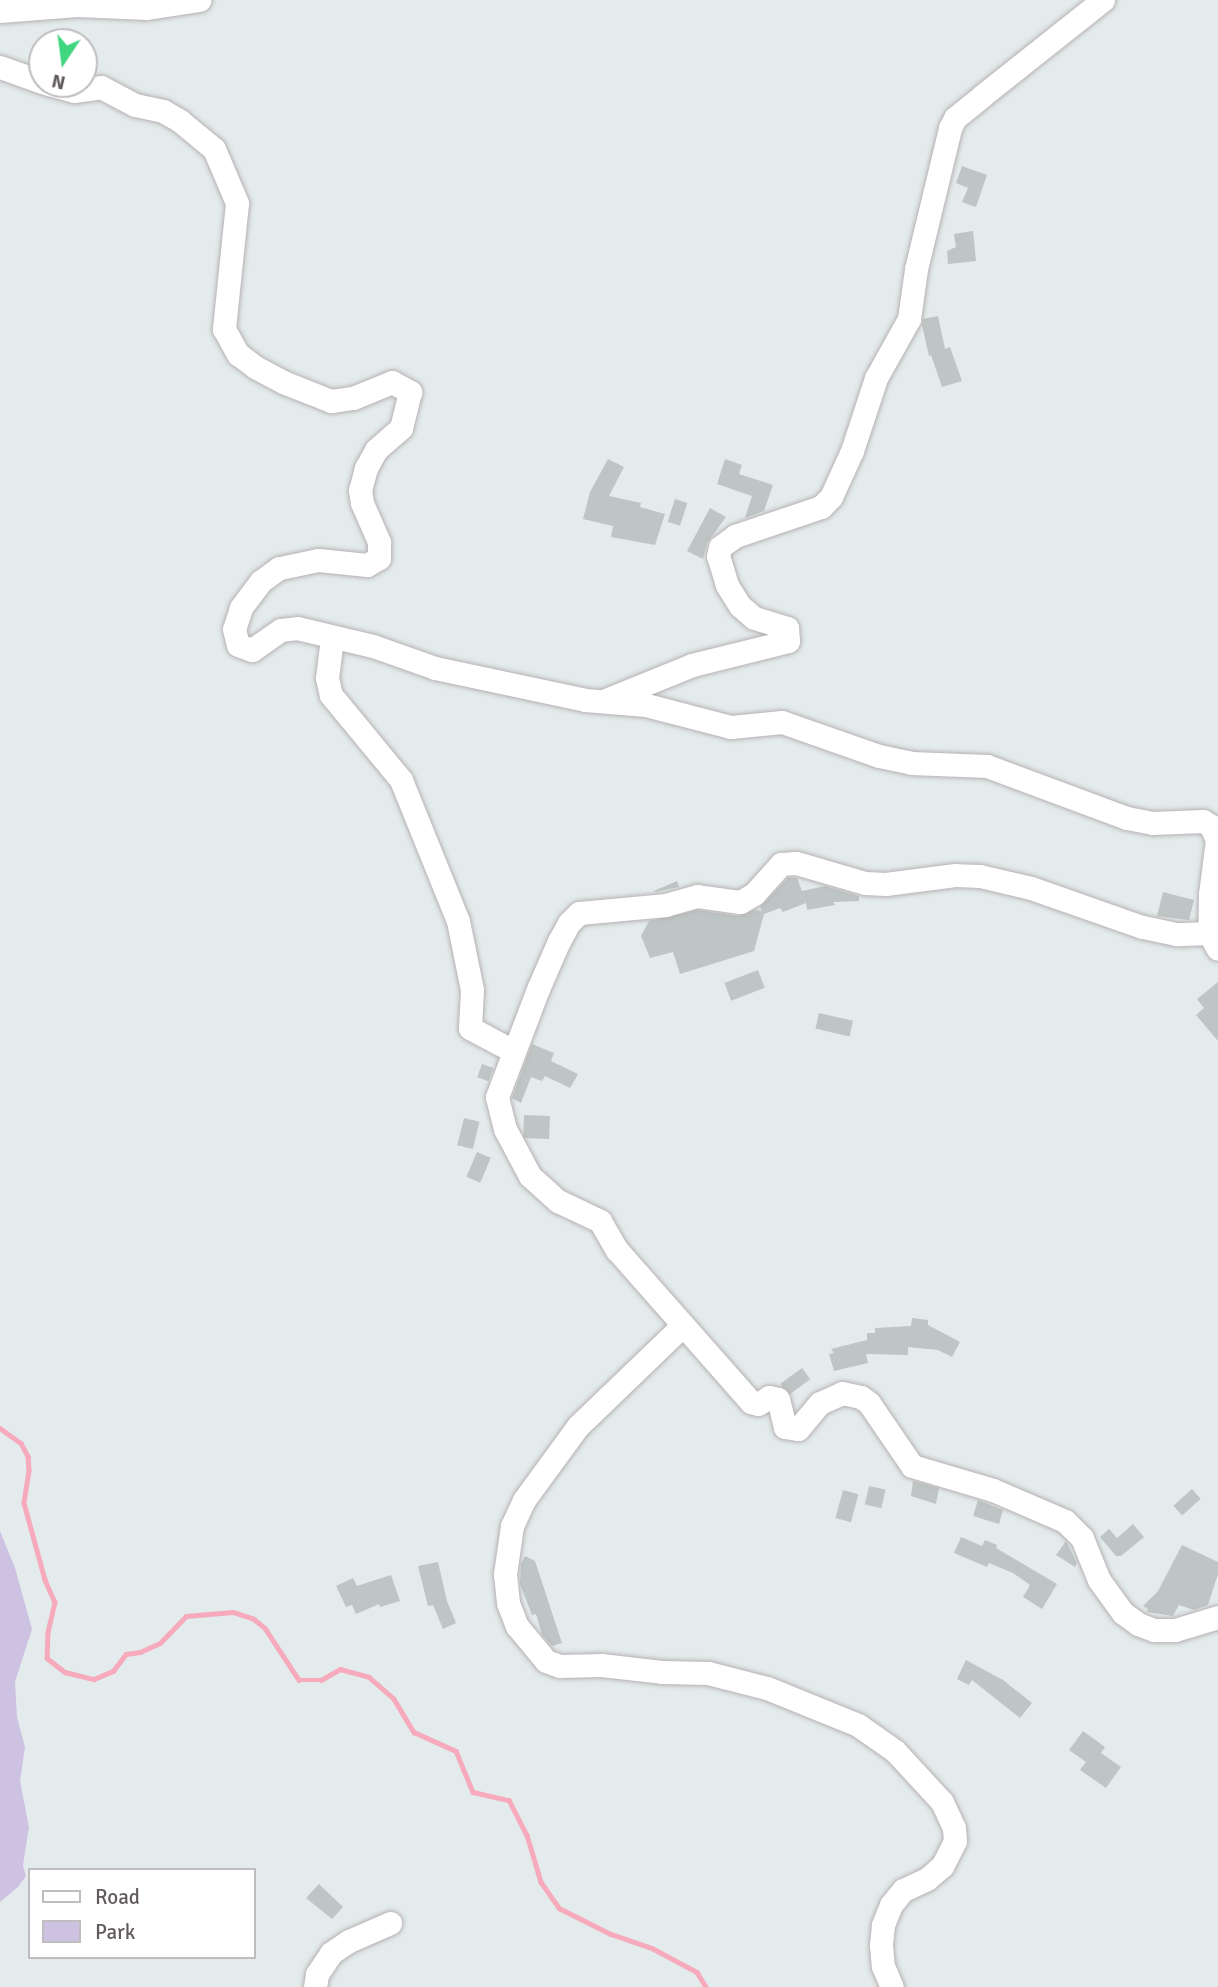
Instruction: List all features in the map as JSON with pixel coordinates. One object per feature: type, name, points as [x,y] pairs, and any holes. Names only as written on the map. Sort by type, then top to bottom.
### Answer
[{"type":"street","points":[[0,11],[77,5],[147,8],[199,0]]},
{"type":"street","points":[[603,702],[692,665],[788,641],[790,638],[787,628],[754,618],[740,606],[727,585],[718,555],[720,547],[735,536],[821,507],[831,497],[852,451],[876,378],[909,319],[916,269],[950,128],[955,118],[1103,0]]},
{"type":"street","points":[[0,66],[28,77]]},
{"type":"street","points":[[98,87],[135,105],[156,109],[180,121],[214,149],[237,203],[224,329],[238,354],[282,382],[331,401],[353,398],[392,383],[410,393],[401,428],[376,450],[366,468],[360,491],[362,503],[379,542],[379,558],[368,565],[318,560],[279,568],[248,595],[234,629],[238,645],[248,650],[291,628],[373,646],[435,668],[603,702],[646,705],[731,727],[782,722],[879,756],[911,763],[987,766],[1127,818],[1152,822],[1203,821],[1211,826],[1217,840],[1210,894],[1214,941],[1142,927],[1031,888],[980,876],[955,875],[886,884],[866,883],[789,863],[775,868],[754,894],[740,902],[697,896],[666,905],[579,913],[569,923],[559,941],[498,1089],[498,1105],[505,1129],[530,1176],[558,1201],[600,1221],[617,1250],[751,1402],[758,1404],[772,1397],[778,1399],[783,1423],[789,1429],[798,1429],[820,1404],[842,1393],[853,1395],[869,1403],[912,1466],[993,1490],[1065,1521],[1082,1538],[1093,1559],[1099,1580],[1123,1613],[1138,1624],[1154,1630],[1175,1630],[1218,1617]]},
{"type":"street","points":[[332,638],[327,678],[331,695],[401,780],[458,921],[472,990],[470,1028],[513,1051]]},
{"type":"street","points":[[682,1326],[578,1426],[524,1500],[510,1538],[505,1574],[508,1603],[517,1626],[546,1661],[560,1666],[601,1665],[662,1672],[708,1673],[767,1688],[858,1725],[895,1751],[942,1802],[954,1828],[955,1842],[943,1866],[927,1879],[903,1890],[891,1905],[883,1925],[881,1945],[883,1966],[892,1987]]},
{"type":"street","points":[[315,1987],[317,1975],[331,1953],[349,1941],[390,1923]]},
{"type":"green space","points":[[0,1531],[15,1568],[32,1629],[15,1682],[17,1717],[25,1747],[20,1781],[29,1827],[23,1865],[26,1876],[18,1887],[0,1902]]},
{"type":"building","points":[[962,166],[987,175],[976,207],[962,202],[968,188],[956,183]]},
{"type":"building","points":[[973,231],[976,261],[948,264],[947,251],[956,247],[954,234]]},
{"type":"building","points":[[938,316],[945,349],[950,347],[962,381],[942,387],[931,355],[929,356],[922,325],[923,319]]},
{"type":"building","points":[[608,459],[624,467],[609,496],[641,503],[640,507],[665,514],[655,545],[611,537],[613,526],[583,519],[590,492]]},
{"type":"building","points":[[725,459],[742,465],[739,474],[773,485],[764,511],[745,518],[752,496],[717,484]]},
{"type":"building","points":[[675,499],[687,503],[680,526],[668,522]]},
{"type":"building","points":[[710,508],[726,517],[707,543],[703,559],[687,551]]},
{"type":"building","points":[[788,878],[797,878],[802,891],[825,886],[859,896],[859,901],[833,902],[835,905],[807,910],[806,903],[783,912],[780,908],[764,914],[754,951],[680,974],[673,952],[650,958],[641,936],[649,921],[698,910],[738,916],[755,910],[762,911],[760,907]]},
{"type":"building","points":[[677,881],[679,887],[654,891]]},
{"type":"building","points":[[1163,892],[1194,900],[1189,920],[1157,916]]},
{"type":"building","points":[[758,970],[765,988],[731,1001],[724,983]]},
{"type":"building","points":[[1218,982],[1218,1041],[1196,1015],[1204,1008],[1197,999]]},
{"type":"building","points":[[819,1013],[853,1021],[850,1036],[815,1029]]},
{"type":"building","points":[[532,1044],[554,1053],[551,1061],[578,1074],[570,1088],[545,1076],[542,1081],[531,1077],[521,1103],[512,1098]]},
{"type":"building","points":[[482,1064],[493,1068],[488,1081],[477,1077]]},
{"type":"building","points":[[524,1115],[550,1116],[549,1139],[523,1138]]},
{"type":"building","points":[[464,1118],[480,1122],[473,1149],[457,1145]]},
{"type":"building","points":[[477,1152],[491,1158],[480,1183],[466,1177]]},
{"type":"building","points":[[912,1318],[928,1320],[928,1325],[960,1342],[952,1357],[938,1350],[908,1347],[908,1355],[866,1354],[868,1363],[834,1371],[829,1354],[834,1353],[831,1349],[867,1340],[867,1333],[875,1333],[875,1328],[911,1326]]},
{"type":"building","points":[[802,1368],[810,1379],[788,1395],[780,1384]]},
{"type":"building","points":[[913,1481],[939,1488],[936,1504],[911,1496]]},
{"type":"building","points":[[869,1486],[886,1490],[881,1508],[865,1505]]},
{"type":"building","points":[[1192,1489],[1201,1499],[1182,1515],[1173,1506]]},
{"type":"building","points":[[843,1490],[858,1494],[851,1522],[835,1518]]},
{"type":"building","points":[[978,1500],[1003,1510],[999,1524],[973,1516]]},
{"type":"building","points":[[1133,1524],[1144,1537],[1121,1556],[1116,1556],[1100,1537],[1109,1529],[1117,1538]]},
{"type":"building","points":[[961,1537],[982,1546],[985,1540],[997,1545],[996,1548],[1057,1584],[1042,1609],[1023,1597],[1030,1585],[1013,1573],[989,1563],[987,1567],[954,1553]]},
{"type":"building","points":[[1066,1541],[1077,1563],[1075,1567],[1056,1555]]},
{"type":"building","points":[[1182,1545],[1218,1562],[1218,1574],[1208,1605],[1194,1610],[1179,1605],[1173,1616],[1147,1612],[1148,1609],[1143,1606],[1158,1591]]},
{"type":"building","points":[[525,1556],[535,1561],[562,1643],[552,1646],[542,1635],[536,1614],[532,1615],[520,1584],[521,1564]]},
{"type":"building","points":[[438,1562],[447,1601],[456,1623],[443,1629],[433,1605],[428,1606],[418,1566]]},
{"type":"building","points":[[391,1575],[400,1601],[380,1607],[379,1604],[356,1614],[352,1605],[346,1607],[336,1586],[353,1578],[357,1586]]},
{"type":"building","points":[[966,1660],[1003,1680],[1032,1703],[1020,1718],[972,1680],[969,1685],[957,1679]]},
{"type":"building","points":[[1083,1731],[1105,1747],[1101,1753],[1121,1767],[1106,1788],[1080,1770],[1086,1762],[1069,1750]]},
{"type":"building","points":[[319,1884],[343,1907],[332,1919],[306,1898]]},
{"type":"waterway","points":[[0,1428],[21,1443],[28,1456],[29,1471],[24,1503],[45,1580],[55,1602],[48,1632],[47,1658],[65,1672],[94,1679],[113,1671],[126,1654],[140,1652],[160,1643],[186,1616],[233,1612],[254,1619],[265,1628],[299,1680],[321,1680],[340,1669],[369,1677],[394,1699],[414,1732],[456,1751],[473,1792],[509,1800],[527,1835],[541,1882],[559,1908],[611,1934],[652,1948],[697,1972],[706,1987]]}]
